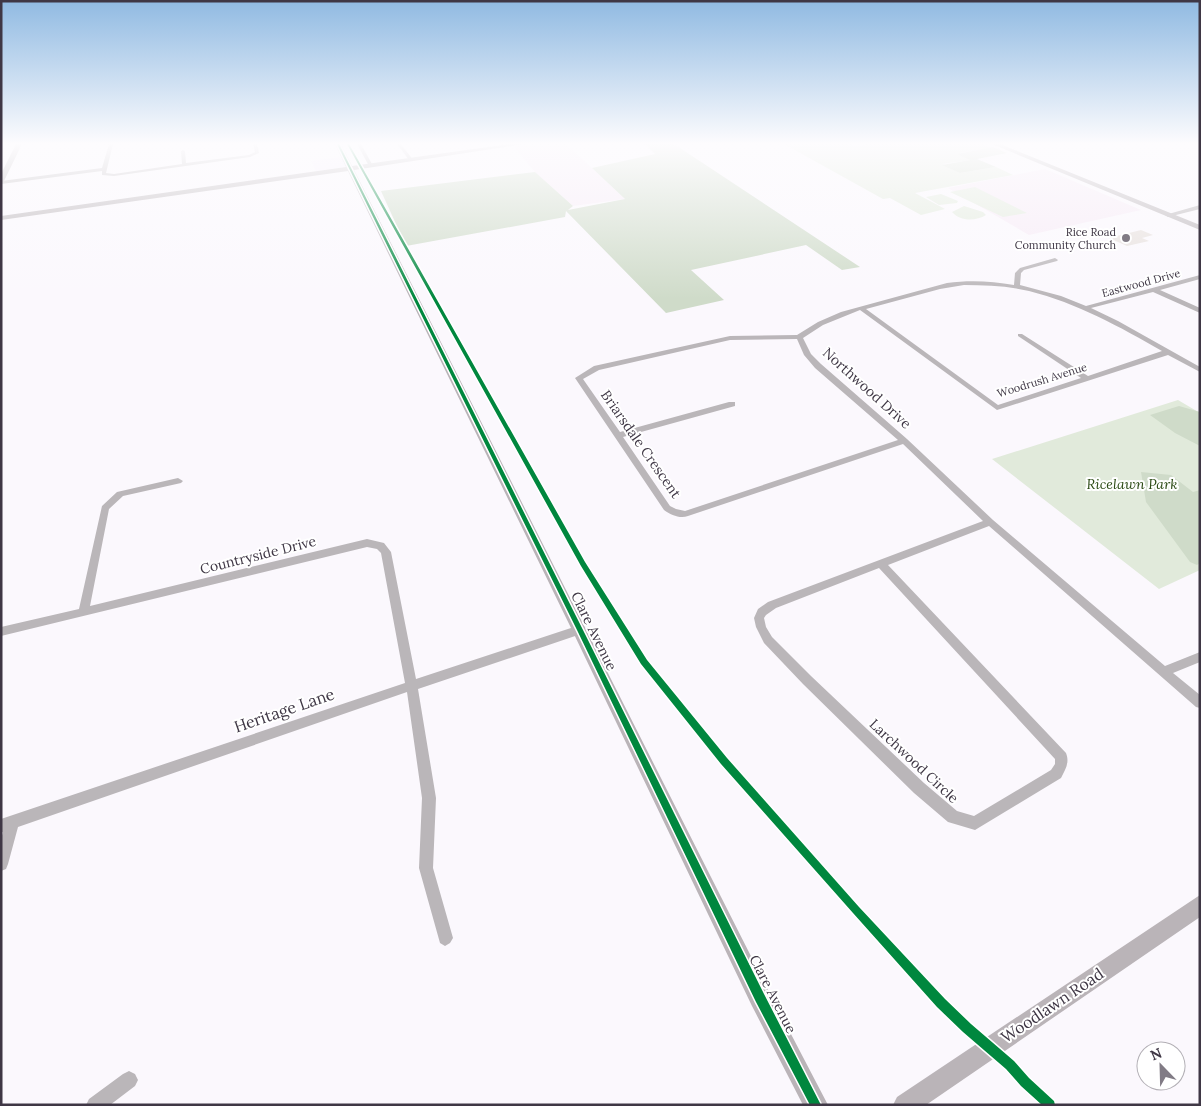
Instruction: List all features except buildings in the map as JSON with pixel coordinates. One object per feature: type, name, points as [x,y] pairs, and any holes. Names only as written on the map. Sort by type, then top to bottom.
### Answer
[{"type":"street","points":[[1,218],[157,196]]},
{"type":"street","name":"Clare Avenue","points":[[364,196],[580,630],[760,998],[816,1105]]},
{"type":"street","points":[[1121,196],[1200,228]]},
{"type":"street","points":[[1168,215],[1200,208]]},
{"type":"street","points":[[1017,285],[1018,273],[1022,269],[1055,260]]},
{"type":"street","name":"Eastwood Drive","points":[[1088,307],[1200,277]]},
{"type":"street","points":[[799,337],[832,317],[962,283],[1017,285],[1088,307],[1200,370]]},
{"type":"street","points":[[1155,290],[1200,311]]},
{"type":"street","name":"Woodrush Avenue","points":[[861,308],[998,408],[1168,352]]},
{"type":"street","points":[[1020,335],[1087,378]]},
{"type":"street","name":"Briarsdale Crescent","points":[[799,337],[730,338],[597,368],[579,378],[667,508],[674,512],[685,514],[904,441]]},
{"type":"street","name":"Northwood Drive","points":[[799,337],[808,356],[818,366],[904,441],[990,522],[1200,703]]},
{"type":"street","points":[[617,436],[732,404]]},
{"type":"street","points":[[83,613],[105,508],[109,502],[120,494],[178,481]]},
{"type":"street","name":"Larchwood Circle","points":[[880,564],[1061,757],[1061,765],[1056,774],[975,823],[953,817],[919,788],[768,640],[761,627],[759,618],[762,612],[772,605],[990,522]]},
{"type":"street","name":"Countryside Drive","points":[[1,632],[367,543],[380,546],[386,552],[412,687]]},
{"type":"street","name":"Heritage Lane","points":[[7,824],[362,702],[580,630]]},
{"type":"street","points":[[1163,672],[1200,657]]},
{"type":"street","points":[[412,687],[429,798],[426,868],[445,938]]},
{"type":"street","points":[[1,864],[7,824]]},
{"type":"street","name":"Woodlawn Road","points":[[905,1105],[1200,905]]},
{"type":"street","points":[[95,1105],[129,1080]]},
{"type":"shaded area","points":[[561,196],[621,196],[625,199],[573,206]]},
{"type":"shaded area","points":[[961,196],[1107,196],[1141,210],[1029,235]]},
{"type":"green space","points":[[383,196],[561,196],[573,206],[568,210],[625,199],[621,196],[752,196],[860,267],[842,270],[806,245],[691,270],[724,300],[666,313],[566,211],[565,217],[406,246]]},
{"type":"green space","points":[[877,196],[920,196],[945,209],[921,215],[890,198],[883,199]]},
{"type":"green space","points":[[945,196],[958,201],[957,203],[939,205],[926,197]]},
{"type":"green space","points":[[958,196],[992,196],[1027,213],[1003,217]]},
{"type":"green space","points":[[964,206],[983,212],[986,215],[969,220],[960,218],[952,212]]},
{"type":"green space","name":"Ricelawn Park","points":[[1178,400],[1200,413],[1200,570],[1159,589],[992,459]]},
{"type":"green space","points":[[1179,406],[1200,412],[1200,446],[1175,433],[1150,415]]},
{"type":"green space","points":[[1141,472],[1171,475],[1193,492],[1200,490],[1200,563],[1197,565],[1190,562],[1146,502]]},
{"type":"cycle path","points":[[364,196],[580,630],[760,998],[816,1105]]},
{"type":"cycle path","points":[[377,196],[583,564],[644,662],[724,761],[941,1003],[1010,1065],[1050,1105]]},
{"type":"place","name":"Rice Road Community Church","points":[[1126,238]]}]
